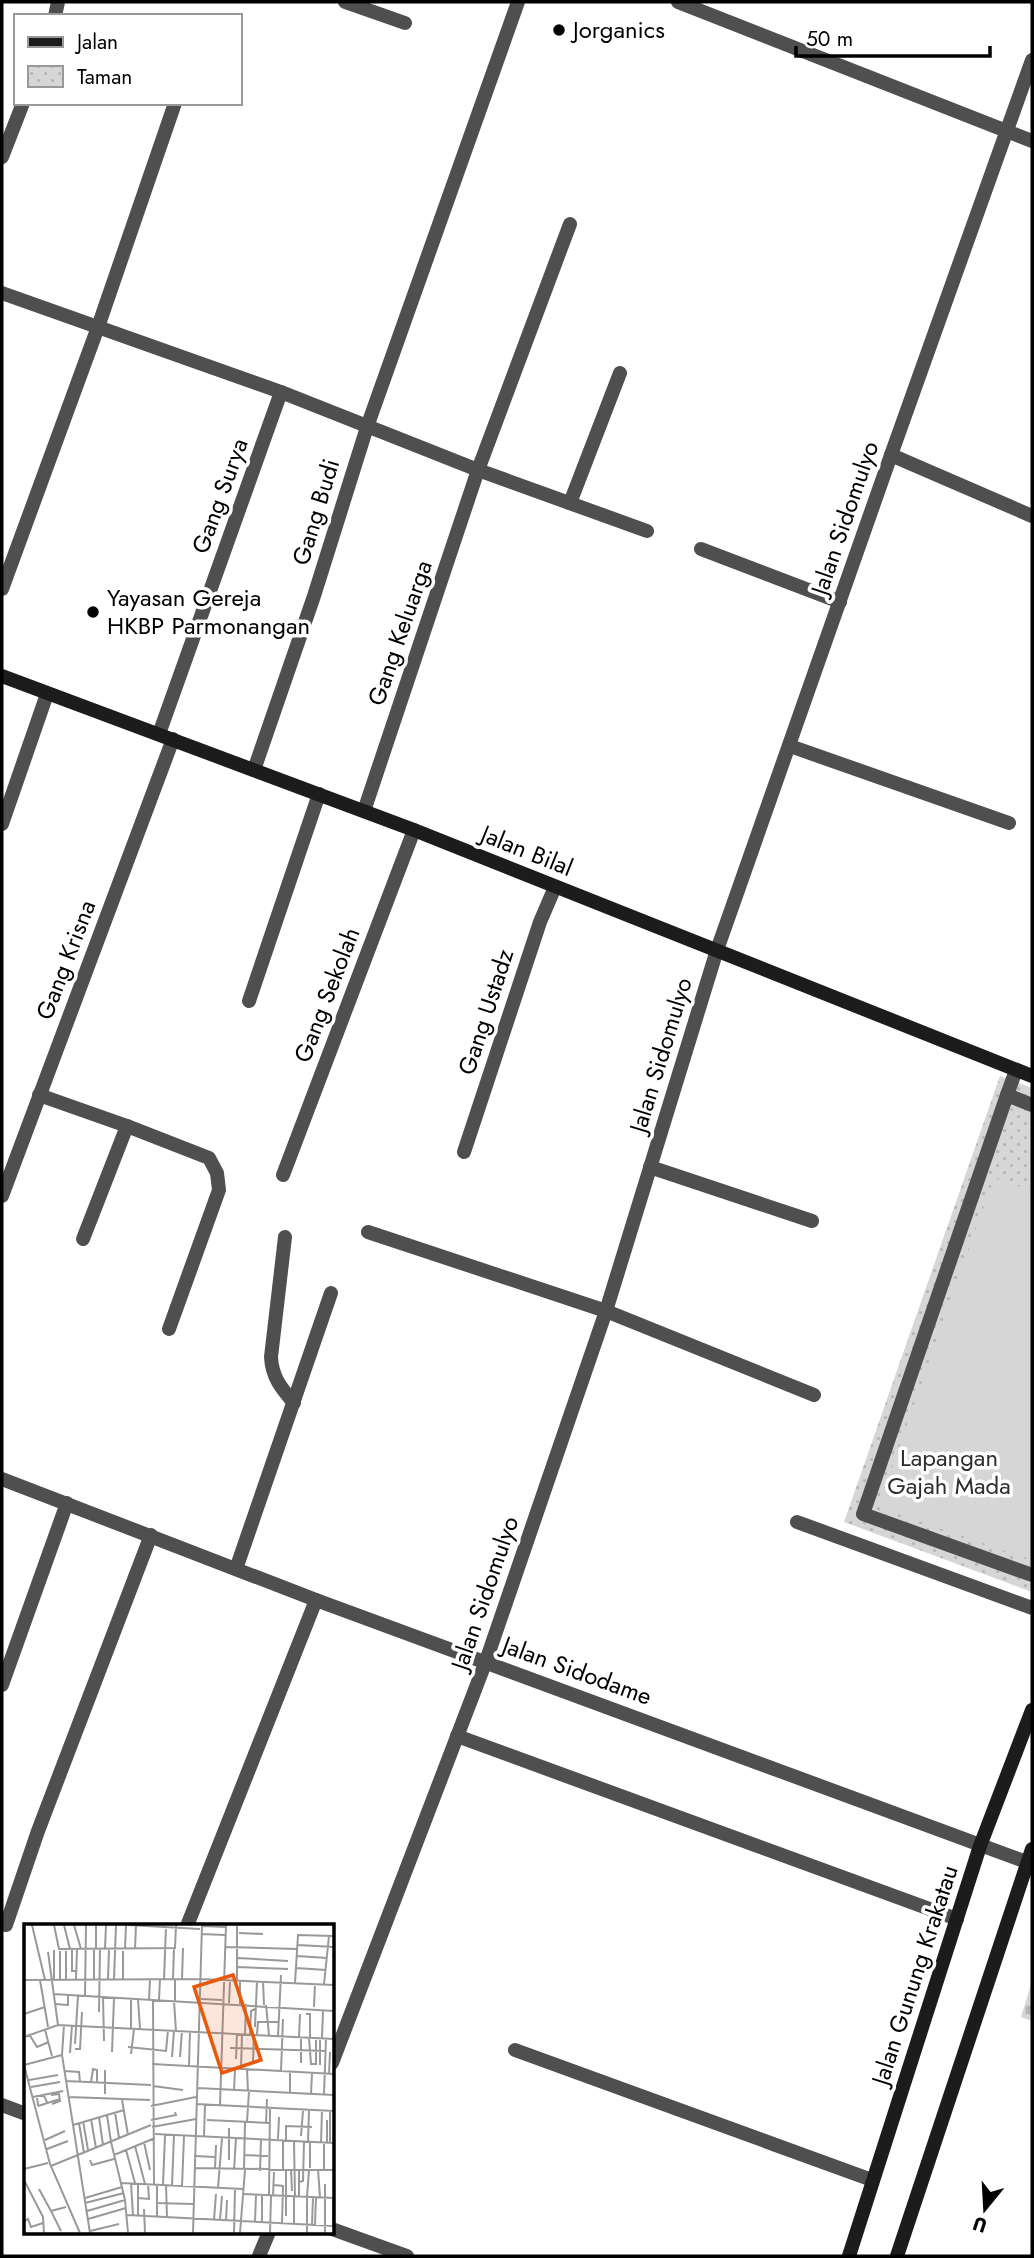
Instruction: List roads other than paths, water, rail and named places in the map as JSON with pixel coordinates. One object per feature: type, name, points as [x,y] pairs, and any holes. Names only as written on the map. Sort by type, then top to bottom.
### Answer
[{"type":"main road","name":"Jalan Bilal","points":[[2,676],[414,830],[1032,1076]]},
{"type":"main road","name":"Jalan Gunung Krakatau","points":[[849,2256],[980,1846],[1032,1710]]},
{"type":"main road","points":[[897,2256],[1031,1858]]},
{"type":"street","points":[[345,2],[405,23]]},
{"type":"street","name":"Gang Budi","points":[[254,770],[314,596],[367,427],[518,2]]},
{"type":"street","points":[[679,2],[1032,141]]},
{"type":"street","name":"Jalan Sidomulyo","points":[[334,2058],[486,1661],[606,1311],[717,950],[1032,60]]},
{"type":"street","points":[[2,157],[22,105]]},
{"type":"street","points":[[2,589],[98,327],[174,105]]},
{"type":"street","name":"Gang Keluarga","points":[[364,811],[478,470],[570,224]]},
{"type":"street","points":[[2,293],[281,393],[478,470],[647,531]]},
{"type":"street","points":[[570,503],[620,373]]},
{"type":"street","name":"Gang Surya","points":[[166,736],[281,393]]},
{"type":"street","points":[[891,454],[1032,516]]},
{"type":"street","points":[[701,549],[840,602]]},
{"type":"street","points":[[2,824],[47,694]]},
{"type":"street","name":"Gang Krisna","points":[[2,1196],[166,736]]},
{"type":"street","points":[[790,746],[1009,824]]},
{"type":"street","points":[[249,1001],[319,794]]},
{"type":"street","name":"Gang Sekolah","points":[[283,1175],[414,830]]},
{"type":"street","name":"Gang Ustadz","points":[[464,1152],[540,922],[555,887]]},
{"type":"street","points":[[1016,1070],[863,1514],[1032,1575]]},
{"type":"street","points":[[39,1095],[209,1158],[217,1173],[219,1190],[169,1329]]},
{"type":"street","points":[[1007,1095],[1032,1105]]},
{"type":"street","points":[[83,1239],[127,1126]]},
{"type":"street","points":[[650,1167],[812,1221]]},
{"type":"street","points":[[369,1232],[606,1311],[814,1395]]},
{"type":"street","points":[[285,1237],[271,1357],[272,1373],[294,1403]]},
{"type":"street","points":[[236,1569],[331,1293]]},
{"type":"street","name":"Jalan Sidodame","points":[[2,1479],[316,1600],[980,1846],[1031,1858]]},
{"type":"street","points":[[2,1685],[66,1503]]},
{"type":"street","points":[[797,1522],[1032,1608]]},
{"type":"street","points":[[6,1925],[38,1831],[151,1535]]},
{"type":"street","points":[[188,1924],[316,1600]]},
{"type":"street","points":[[457,1736],[957,1919]]},
{"type":"street","points":[[515,2050],[872,2180]]},
{"type":"street","points":[[2,2105],[24,2113]]},
{"type":"street","points":[[334,2230],[407,2256]]},
{"type":"street","points":[[259,2256],[268,2234]]},
{"type":"place","name":"Jorganics","points":[[559,30]]},
{"type":"place","name":"Yayasan Gereja HKBP Parmonangan","points":[[93,612]]},
{"type":"park label","name":"Lapangan Gajah Mada","points":[[949,1472]]}]
